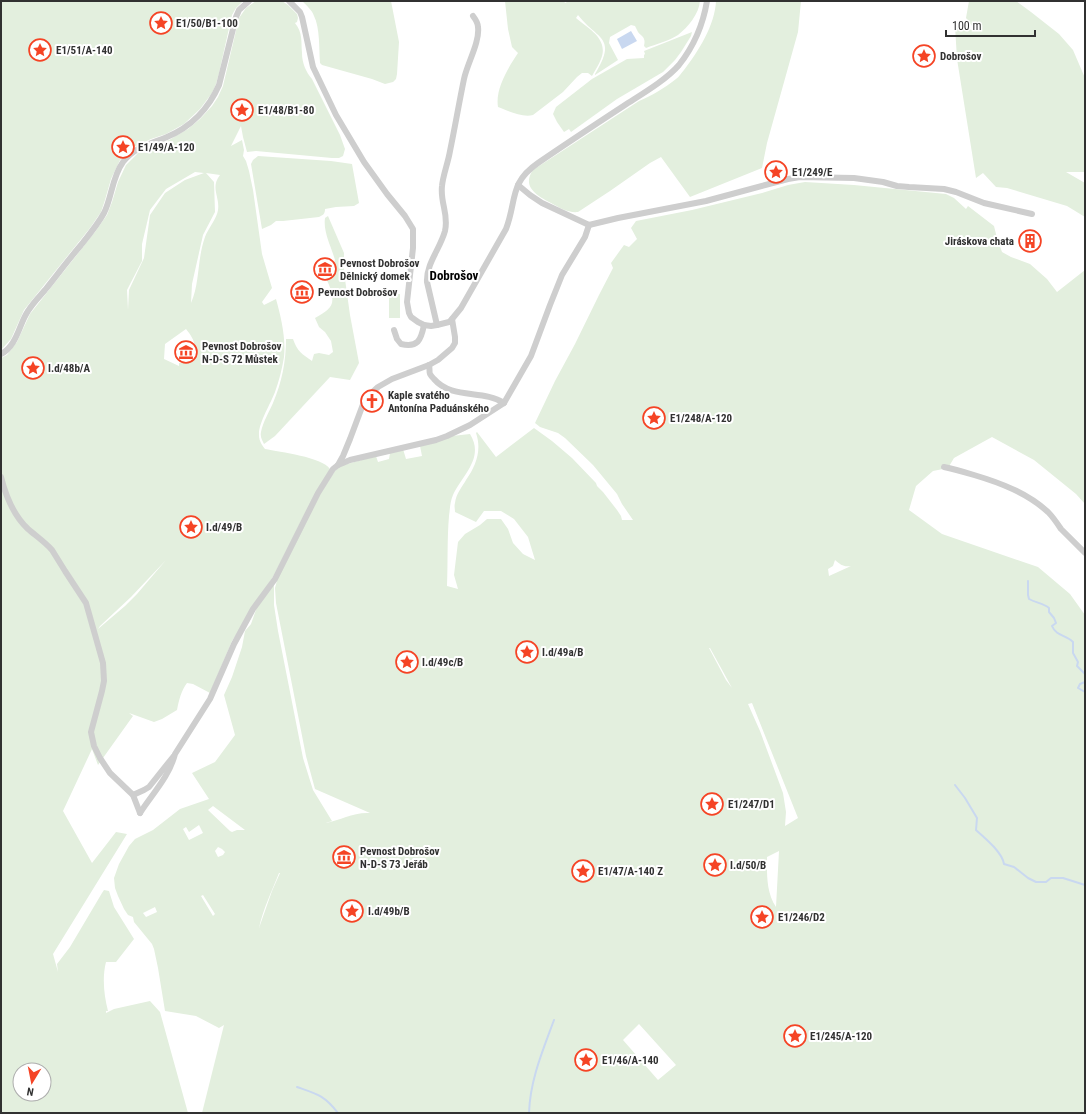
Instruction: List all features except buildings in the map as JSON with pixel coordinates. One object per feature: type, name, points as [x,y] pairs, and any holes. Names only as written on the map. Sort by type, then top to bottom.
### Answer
[{"type":"street","points":[[1,354],[14,340],[27,312],[104,213],[114,181],[123,162],[136,150],[167,137],[186,126],[198,116],[215,95],[220,85],[236,17],[239,10],[249,1]]},
{"type":"street","points":[[289,1],[300,12],[314,67],[336,115],[360,157],[387,194],[406,216],[413,230],[408,309],[411,317],[424,325],[431,326],[449,322],[461,308],[502,238],[509,223],[514,195],[523,176],[531,168],[645,92],[676,68],[686,56],[699,32],[705,14],[707,1]]},
{"type":"street","points":[[437,325],[426,275],[428,267],[435,256],[445,232],[447,221],[441,194],[442,181],[464,79],[478,32],[478,24],[473,16]]},
{"type":"street","points":[[518,185],[530,196],[589,225],[706,201],[800,177],[854,178],[883,182],[897,186],[944,189],[984,203],[1032,214]]},
{"type":"street","points":[[133,795],[150,787],[176,754],[212,695],[234,644],[253,610],[275,579],[318,493],[333,469],[350,460],[436,440],[447,436],[470,425],[504,404],[531,356],[562,275],[584,237],[589,225]]},
{"type":"street","points":[[338,465],[350,439],[365,399],[378,387],[392,379],[429,365],[452,348],[455,343],[455,337],[452,319]]},
{"type":"street","points":[[394,330],[397,339],[401,344],[411,345],[420,339],[424,325]]},
{"type":"street","points":[[429,365],[430,375]]},
{"type":"street","points":[[416,370],[430,375],[436,382],[449,389],[482,396],[500,401],[504,404]]},
{"type":"street","points":[[944,467],[1010,487],[1039,504],[1085,553]]},
{"type":"street","points":[[1,477],[7,498],[16,515],[29,530],[45,542],[52,550],[88,606],[104,671],[102,691],[91,732],[94,746],[110,773],[133,795],[140,813],[166,777],[173,764],[176,754]]},
{"type":"green space","points":[[1,1],[243,1],[232,15],[219,73],[212,93],[200,109],[184,124],[166,134],[134,147],[120,160],[111,179],[101,212],[90,228],[24,310],[11,339],[1,350]]},
{"type":"green space","points":[[256,1],[282,1],[297,14],[298,18],[297,22],[295,23],[300,34],[302,57],[305,67],[340,135],[345,149],[343,156],[339,158],[256,151],[247,152],[241,126],[231,146],[242,140],[244,150],[243,156],[249,171],[253,190],[262,254],[272,288],[262,302],[264,305],[276,299],[284,335],[284,357],[278,384],[259,430],[260,439],[265,449],[310,458],[319,461],[330,469],[274,575],[232,641],[210,693],[193,684],[187,683],[179,699],[177,710],[162,719],[154,722],[129,713],[133,716],[98,765],[92,749],[63,811],[92,863],[116,832],[127,834],[53,954],[58,972],[57,964],[70,947],[104,890],[109,891],[114,907],[134,939],[116,962],[106,962],[104,980],[108,1011],[106,1011],[106,1013],[114,1009],[150,1001],[160,1012],[188,1113],[1,1113],[1,358],[7,355],[17,342],[30,314],[107,215],[118,182],[126,165],[138,153],[153,145],[169,140],[188,129],[212,106],[223,86],[239,18],[246,8]],"holes":[[[195,172],[204,173],[185,180],[165,193],[150,215],[144,258],[129,290],[128,310],[127,290],[142,261],[142,244],[150,210],[166,189]],[[206,173],[220,175],[216,184],[218,210],[202,245],[196,287],[191,303],[192,284],[203,235],[215,212],[214,182]],[[186,329],[193,340],[195,348],[191,355],[182,363],[179,363],[179,366],[164,359],[165,344]],[[166,560],[137,594],[98,629]]]},
{"type":"green space","points":[[302,1],[391,1],[399,42],[396,79],[393,82],[385,84],[322,65],[320,63],[319,38],[316,21],[312,12]]},
{"type":"green space","points":[[505,1],[562,1],[566,3],[567,1],[700,1],[698,11],[686,28],[678,35],[667,41],[646,48],[644,46],[643,38],[635,26],[631,25],[610,37],[609,43],[618,60],[595,75],[602,62],[605,52],[605,45],[598,35],[578,15],[576,18],[592,31],[600,40],[603,52],[599,63],[592,76],[588,73],[582,73],[563,92],[533,115],[525,116],[498,107],[498,93],[500,86],[506,72],[518,53],[512,47],[508,29]]},
{"type":"green space","points":[[716,1],[801,1],[798,32],[767,143],[762,168],[690,197],[661,157],[578,212],[564,210],[536,194],[530,186],[529,181],[533,170],[639,101],[663,89],[678,77],[695,55],[705,38],[713,19]]},
{"type":"green space","points":[[969,1],[1016,1],[1059,34],[1073,50],[1085,78],[1085,172],[1066,172],[1085,183],[1085,217],[1067,206],[1007,188],[996,187],[983,173],[976,178],[957,59],[955,26],[976,31],[966,18]]},
{"type":"green space","points":[[692,32],[681,52],[663,72],[617,99],[571,132],[569,129],[564,132],[553,114],[556,107],[592,79],[627,59],[644,58],[644,51]]},
{"type":"green space","points":[[258,156],[331,161],[352,164],[359,203],[354,206],[325,209],[324,214],[319,217],[276,221],[262,229],[251,164]]},
{"type":"green space","points":[[805,182],[946,194],[954,198],[966,209],[968,206],[994,226],[1002,252],[1030,264],[1047,279],[1057,292],[1085,270],[1085,504],[1076,494],[1034,460],[992,437],[954,458],[948,468],[933,471],[916,486],[909,510],[942,534],[1038,567],[1070,594],[1085,615],[1085,1113],[202,1113],[224,1025],[219,1028],[196,1016],[165,1011],[154,949],[152,944],[134,922],[133,917],[128,915],[124,909],[115,888],[114,878],[119,864],[129,846],[135,839],[153,830],[180,809],[209,799],[192,773],[215,762],[235,735],[224,695],[242,647],[245,631],[251,624],[257,607],[274,584],[274,605],[278,631],[303,758],[313,790],[332,821],[326,823],[353,815],[370,813],[315,789],[306,756],[276,603],[275,588],[278,577],[320,494],[340,466],[376,456],[378,462],[389,459],[390,453],[403,449],[406,459],[422,456],[420,446],[452,436],[470,434],[474,443],[474,459],[453,495],[449,516],[447,586],[458,589],[454,575],[458,542],[465,534],[487,519],[501,519],[508,529],[513,543],[523,554],[535,560],[528,537],[514,519],[501,511],[484,511],[476,522],[455,512],[458,494],[473,469],[477,458],[478,439],[476,433],[477,432],[496,457],[534,428],[572,458],[596,483],[617,510],[622,520],[633,520],[617,494],[593,465],[565,438],[558,433],[540,427],[535,423],[613,268],[611,263],[624,245],[629,247],[637,239],[631,228],[636,221],[692,210]],"holes":[[[835,560],[842,565],[851,566],[829,576],[828,569],[833,566]],[[710,648],[732,688],[726,680]],[[752,703],[798,818],[785,826],[786,812],[783,793],[760,731],[748,704]],[[712,799],[716,800],[719,804],[716,809],[711,808],[708,803]],[[213,806],[245,830],[230,831],[208,810]],[[199,825],[203,833],[189,840],[183,829],[186,827],[189,832]],[[218,847],[225,852],[223,855],[218,857],[215,851]],[[779,851],[776,907],[770,895],[767,857]],[[279,873],[280,873],[259,928],[265,907]],[[203,895],[215,914],[213,916],[201,896]],[[155,907],[157,912],[146,917],[143,913]],[[639,1024],[676,1065],[658,1080],[623,1040]]]},
{"type":"green space","points":[[328,216],[344,253],[344,272],[359,363],[350,380],[330,377],[275,436],[264,444],[261,437],[261,432],[281,379],[286,339],[293,339],[300,352],[312,361],[314,354],[319,353],[329,355],[333,352],[331,341],[325,332],[319,327],[315,318],[327,311],[332,301],[330,288],[325,277],[335,260],[325,228],[325,218]]},
{"type":"green space","points":[[389,294],[400,294],[400,318],[389,318]]},
{"type":"water","points":[[631,31],[637,41],[622,49],[617,39]]},
{"type":"waterway","points":[[1028,581],[1029,599],[1049,608],[1049,612],[1056,623],[1052,626],[1056,632],[1073,642],[1073,653],[1078,662],[1077,666],[1085,674]]},
{"type":"waterway","points":[[1085,682],[1080,684],[1078,688],[1085,692]]},
{"type":"waterway","points":[[955,785],[977,818],[976,830],[997,850],[1003,859],[1004,864],[1014,867],[1028,878],[1036,882],[1046,882],[1051,878],[1063,878],[1085,885]]},
{"type":"waterway","points":[[529,1113],[534,1077],[554,1020]]},
{"type":"waterway","points":[[297,1087],[320,1096],[338,1113]]},
{"type":"place","name":"E1/50/B1-100","points":[[161,23]]},
{"type":"place","name":"E1/51/A-140","points":[[40,50]]},
{"type":"place","name":"Dobrošov","points":[[924,56]]},
{"type":"place","name":"E1/48/B1-80","points":[[242,110]]},
{"type":"place","name":"E1/49/A-120","points":[[123,147]]},
{"type":"place","name":"E1/249/E","points":[[776,172]]},
{"type":"place","name":"Jiráskova chata","points":[[1030,241]]},
{"type":"place","name":"Pevnost Dobrošov Dělnický domek","points":[[325,269]]},
{"type":"place","name":"Pevnost Dobrošov","points":[[302,292]]},
{"type":"place","name":"Pevnost Dobrošov N-D-S 72 Můstek","points":[[186,352]]},
{"type":"place","name":"I.d/48b/A","points":[[33,368]]},
{"type":"place","name":"Kaple svatého Antonína Paduánského","points":[[372,401]]},
{"type":"place","name":"E1/248/A-120","points":[[654,418]]},
{"type":"place","name":"I.d/49/B","points":[[191,527]]},
{"type":"place","name":"I.d/49a/B","points":[[527,652]]},
{"type":"place","name":"I.d/49c/B","points":[[407,662]]},
{"type":"place","name":"E1/247/D1","points":[[712,804]]},
{"type":"place","name":"Pevnost Dobrošov N-D-S 73 Jeřáb","points":[[344,857]]},
{"type":"place","name":"I.d/50/B","points":[[715,865]]},
{"type":"place","name":"E1/47/A-140 Z","points":[[583,871]]},
{"type":"place","name":"I.d/49b/B","points":[[352,911]]},
{"type":"place","name":"E1/246/D2","points":[[762,917]]},
{"type":"place","name":"E1/245/A-120","points":[[795,1036]]},
{"type":"place","name":"E1/46/A-140","points":[[586,1060]]},
{"type":"district","name":"Dobrošov","points":[[454,275]]}]
